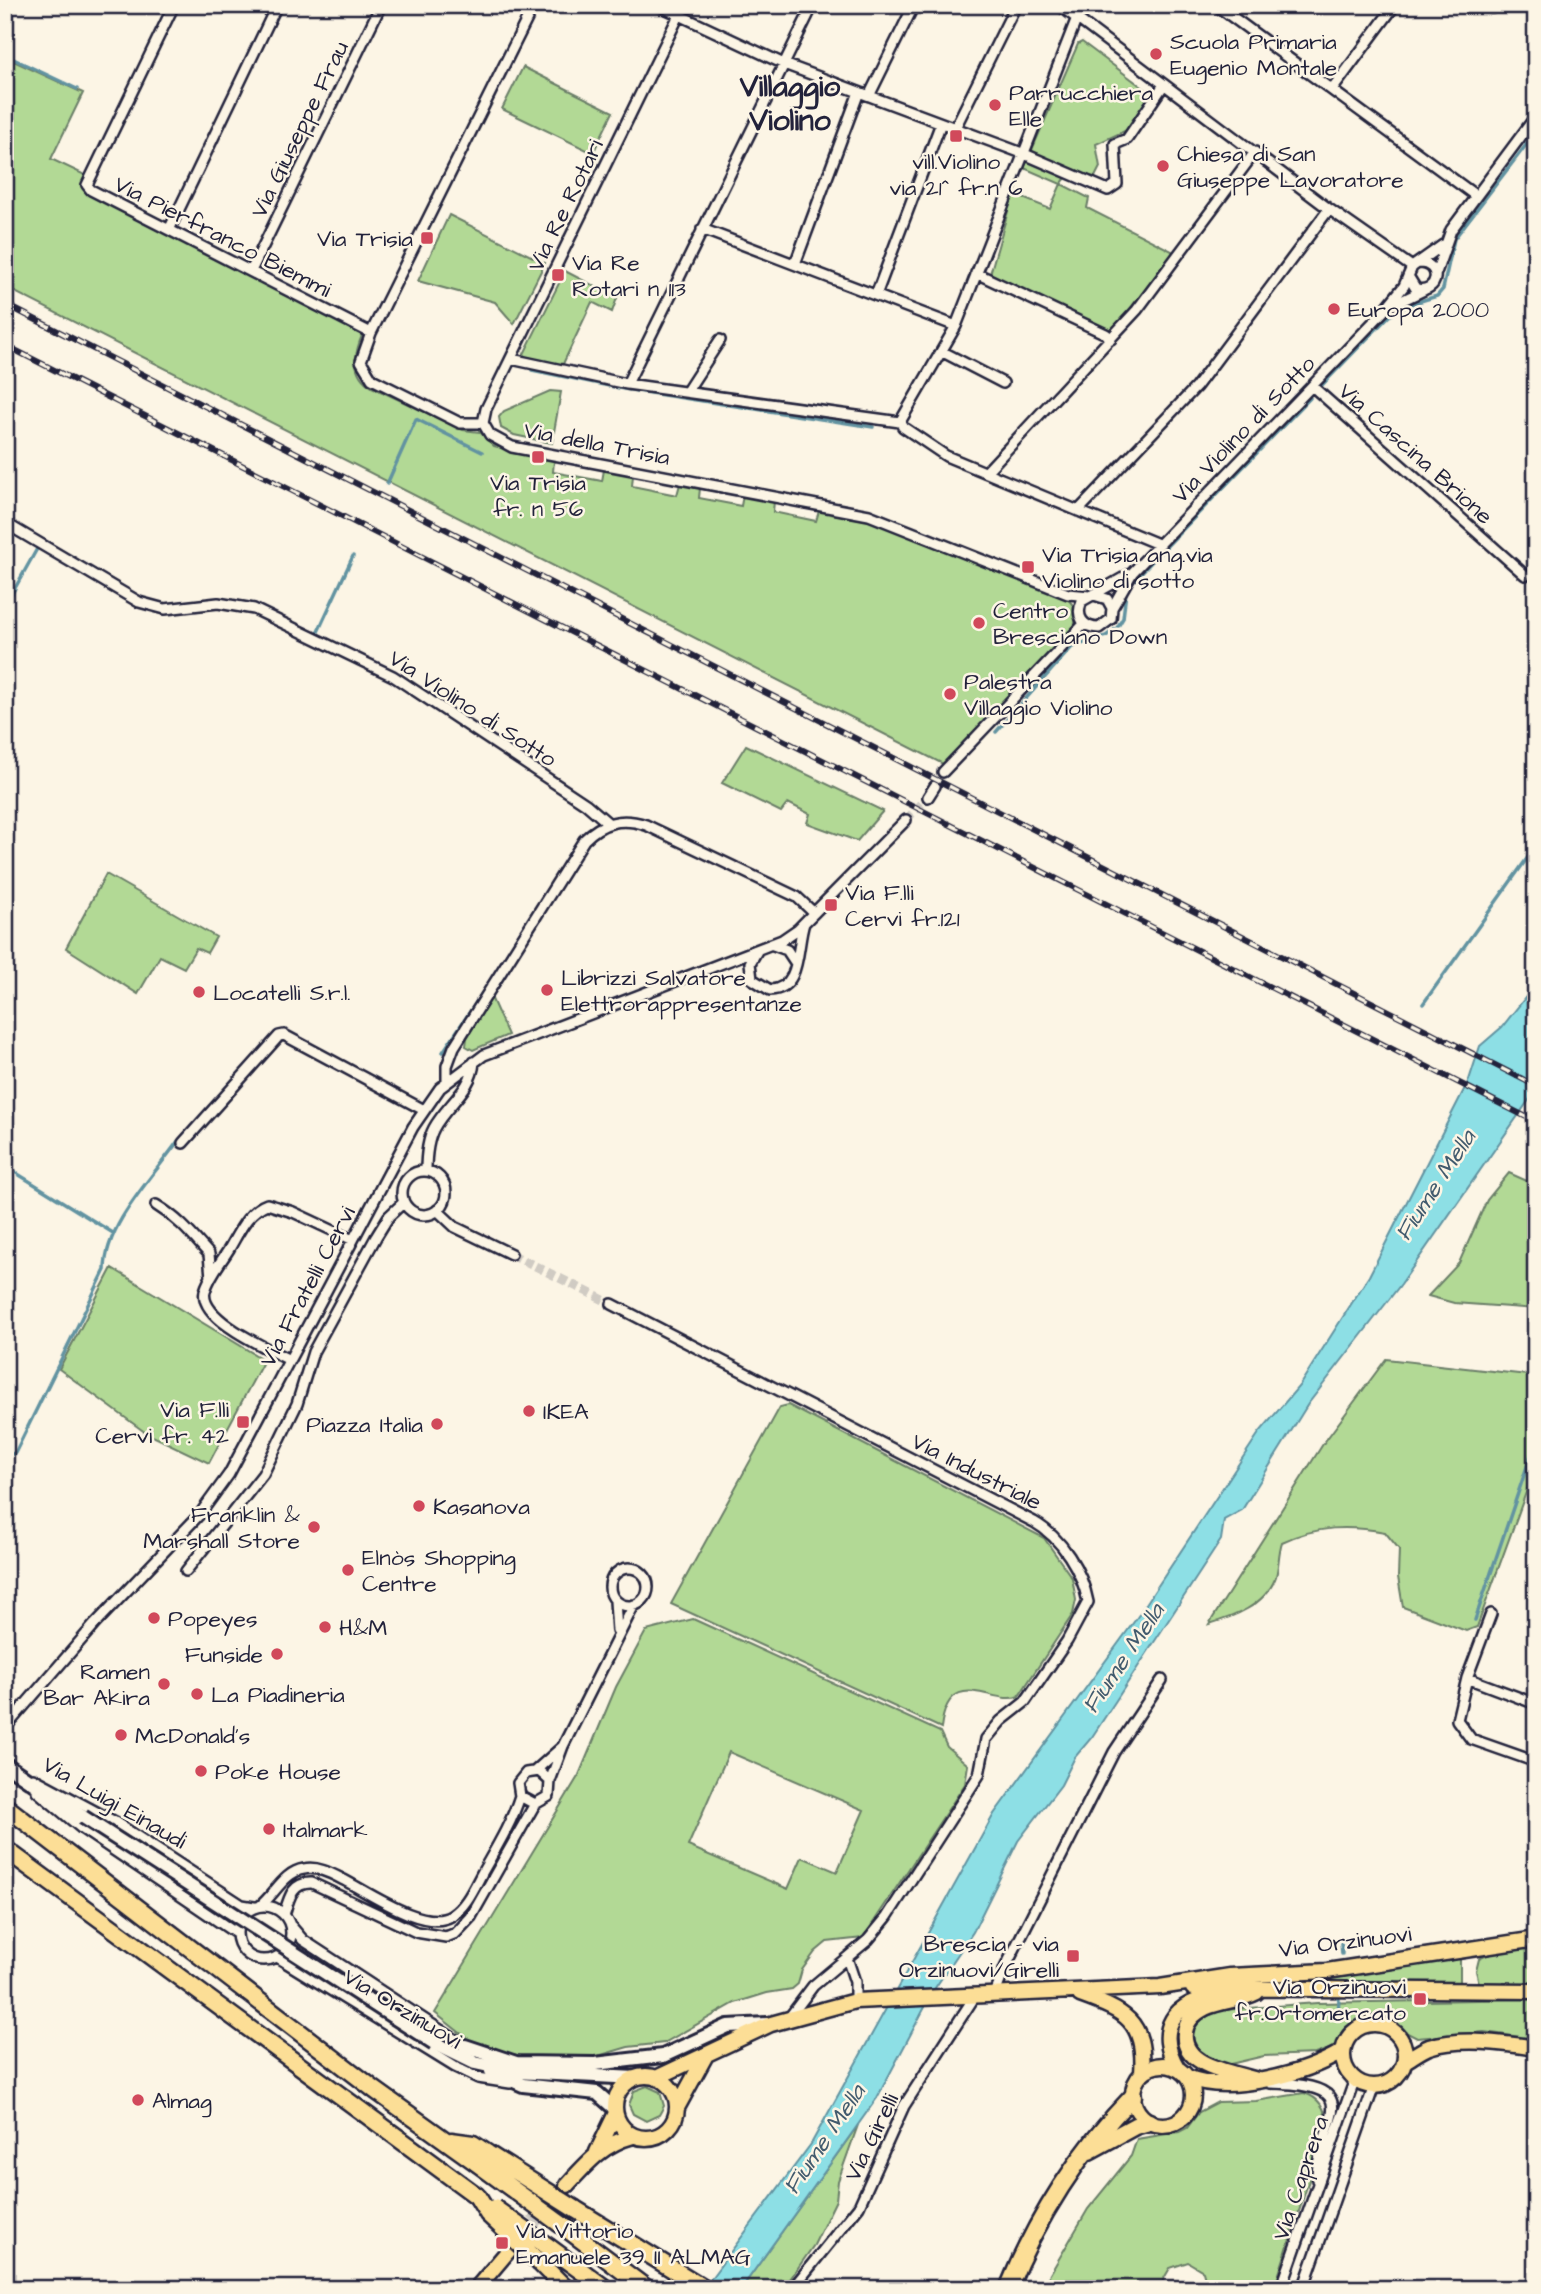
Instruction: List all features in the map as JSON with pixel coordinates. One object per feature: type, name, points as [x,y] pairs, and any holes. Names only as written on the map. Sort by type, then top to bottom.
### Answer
[{"type":"highway","points":[[5,1807],[375,2090],[447,2140],[575,2209],[688,2276],[705,2289]]},
{"type":"highway","points":[[5,1849],[606,2289]]},
{"type":"highway","points":[[1007,2289],[1017,2265],[1054,2198],[1105,2124],[1133,2096]]},
{"type":"highway","points":[[1087,2152],[1135,2126],[1149,2122]]},
{"type":"highway","points":[[482,2159],[559,2224],[647,2289]]},
{"type":"highway","points":[[477,2196],[488,2214],[566,2289]]},
{"type":"highway","points":[[1000,2289],[1017,2265]]},
{"type":"main road","points":[[1518,1941],[1536,1933]]},
{"type":"main road","name":"Via Orzinuovi","points":[[656,2078],[771,2024],[855,2001],[1160,1987],[1230,1976],[1327,1971],[1536,1939]]},
{"type":"main road","name":"Via Orzinuovi","points":[[1160,1987],[1536,1991]]},
{"type":"main road","points":[[1075,1993],[1119,2009],[1131,2020],[1143,2044],[1142,2073],[1133,2096],[1137,2111],[1149,2122],[1158,2125],[1175,2123],[1188,2112],[1192,2104],[1192,2085],[1166,2043],[1168,2031],[1180,2010],[1199,1998],[1241,1996],[1262,1990]]},
{"type":"main road","points":[[1250,2081],[1199,2061],[1188,2049],[1185,2034],[1187,2025],[1199,2011],[1219,2003],[1240,2001],[1262,1990]]},
{"type":"main road","points":[[1192,2104],[1216,2086],[1320,2065],[1343,2051],[1350,2035],[1373,2024],[1390,2028],[1402,2040],[1428,2048],[1475,2043],[1536,2048]]},
{"type":"main road","points":[[1402,2040],[1405,2061]]},
{"type":"main road","points":[[1320,2065],[1374,2086],[1396,2077],[1405,2061],[1428,2048]]},
{"type":"main road","points":[[1343,2051],[1351,2075]]},
{"type":"main road","points":[[567,2185],[597,2152],[615,2140],[633,2136],[657,2136],[674,2120],[688,2083],[707,2054]]},
{"type":"main road","points":[[1142,2073],[1160,2065],[1216,2086]]},
{"type":"main road","points":[[597,2152],[622,2087],[636,2078],[656,2078],[670,2088],[677,2109]]},
{"type":"main road","points":[[615,2111],[624,2129],[633,2136]]},
{"type":"main road","points":[[476,2289],[509,2250]]},
{"type":"street","name":"Via Pierfranco Biemmi","points":[[174,5],[87,186],[371,333]]},
{"type":"street","points":[[170,228],[277,5]]},
{"type":"street","name":"Via Giuseppe Frau","points":[[251,271],[381,5]]},
{"type":"street","points":[[483,423],[460,424],[372,379],[361,361],[371,333],[534,5]]},
{"type":"street","points":[[658,5],[681,10],[784,64],[1022,153],[1108,190],[1116,184],[1115,144],[1127,139],[1163,86]]},
{"type":"street","points":[[627,384],[813,5]]},
{"type":"street","points":[[869,96],[914,5]]},
{"type":"street","points":[[955,128],[1016,5]]},
{"type":"street","points":[[1059,5],[1329,209],[1413,268],[1431,265],[1436,273]]},
{"type":"street","points":[[1082,5],[956,326],[943,352],[901,416],[900,422],[903,427],[946,456],[1158,544]]},
{"type":"street","points":[[1332,90],[1395,5]]},
{"type":"street","points":[[1220,6],[1476,196]]},
{"type":"street","name":"Via Re Rotari","points":[[483,423],[486,409],[681,10]]},
{"type":"street","points":[[795,264],[859,92]]},
{"type":"street","name":"Via Violino di Sotto","points":[[1383,312],[1405,297],[1433,286],[1443,246],[1476,196],[1536,116]]},
{"type":"street","points":[[876,295],[941,123]]},
{"type":"street","points":[[986,472],[1137,310],[1255,152]]},
{"type":"street","points":[[1078,511],[1196,387],[1329,209]]},
{"type":"street","points":[[702,229],[956,326]]},
{"type":"street","name":"Via Violino di Sotto","points":[[943,772],[1084,624],[1094,629],[1104,626],[1111,619],[1112,608],[1132,573],[1383,312],[1404,286],[1413,268],[1443,246]]},
{"type":"street","points":[[1413,268],[1413,286],[1425,290]]},
{"type":"street","points":[[976,272],[1107,334],[1111,339]]},
{"type":"street","points":[[687,391],[720,340]]},
{"type":"street","points":[[943,352],[1003,383]]},
{"type":"street","points":[[511,359],[627,384],[900,422]]},
{"type":"street","name":"Via Cascina Brione","points":[[1312,386],[1525,575]]},
{"type":"street","name":"Via della Trisia","points":[[483,423],[496,440],[512,447],[888,520],[1068,594],[1092,596]]},
{"type":"street","name":"Via Violino di Sotto","points":[[5,523],[139,602],[173,609],[206,603],[237,604],[275,617],[371,664],[586,804],[608,823]]},
{"type":"street","name":"Via Violino di Sotto","points":[[1079,607],[1092,596],[1132,573]]},
{"type":"street","name":"Via della Trisia","points":[[1068,594],[1079,607]]},
{"type":"street","points":[[1092,596],[1103,597],[1112,608]]},
{"type":"street","points":[[1079,607],[1084,624]]},
{"type":"street","points":[[928,797],[935,786]]},
{"type":"street","points":[[447,1081],[447,1066],[454,1047],[584,840],[608,823],[626,821],[646,825],[797,897],[814,913],[906,820]]},
{"type":"street","name":"Via Fratelli Cervi","points":[[5,1728],[95,1624],[200,1514],[229,1474],[424,1110],[447,1081],[474,1062],[513,1042],[773,945],[814,913]]},
{"type":"street","points":[[759,949],[752,957],[749,968],[757,984],[777,990],[790,983],[805,922]]},
{"type":"street","points":[[773,945],[787,950],[795,962]]},
{"type":"street","name":"Via Fratelli Cervi","points":[[716,968],[740,964],[749,968]]},
{"type":"street","points":[[183,1143],[282,1035],[424,1110]]},
{"type":"street","points":[[426,1171],[428,1148],[434,1129],[471,1082],[474,1062]]},
{"type":"street","points":[[426,1171],[438,1176],[445,1186],[445,1199],[437,1210],[419,1214],[404,1202],[402,1194],[407,1180],[426,1171]]},
{"type":"street","points":[[186,1571],[263,1474],[297,1404],[313,1352],[388,1216],[404,1202]]},
{"type":"street","points":[[289,1360],[215,1317],[205,1301],[204,1293],[211,1278],[248,1217],[267,1204],[293,1212],[353,1240]]},
{"type":"street","points":[[156,1205],[183,1223],[189,1234],[209,1254],[211,1278]]},
{"type":"street","points":[[437,1210],[455,1227],[511,1254]]},
{"type":"street","name":"Via Industriale","points":[[612,1304],[1034,1522],[1047,1530],[1076,1567],[1085,1584],[1088,1602],[1067,1641],[1025,1702],[1001,1721],[986,1739],[979,1774],[887,1917],[868,1940],[813,1986],[789,2018]]},
{"type":"street","points":[[615,1601],[624,1606],[642,1601],[648,1588],[642,1574],[631,1568],[619,1570],[611,1580],[610,1591],[615,1601],[617,1632]]},
{"type":"street","points":[[499,2069],[303,1940],[284,1914],[293,1890],[299,1884],[312,1883],[424,1935],[446,1937],[456,1933],[471,1917],[535,1804],[548,1796],[550,1781],[563,1746],[617,1632],[634,1605]]},
{"type":"street","points":[[1491,1614],[1457,1709],[1461,1729],[1471,1739],[1536,1762]]},
{"type":"street","points":[[1467,1678],[1536,1704]]},
{"type":"street","points":[[995,1994],[1005,1968],[1114,1752],[1162,1680]]},
{"type":"street","points":[[237,1934],[241,1918],[272,1897],[286,1877],[294,1871],[313,1868],[336,1876],[418,1917],[441,1920],[458,1911],[473,1891],[509,1823],[520,1796],[519,1779],[535,1770],[563,1746]]},
{"type":"street","points":[[9,1766],[434,2043],[475,2063],[499,2069],[542,2075],[594,2073],[636,2078]]},
{"type":"street","name":"Via Luigi Einaudi","points":[[9,1766],[82,1803],[242,1905],[274,1907],[284,1914]]},
{"type":"street","name":"Via Luigi Einaudi","points":[[9,1766],[81,1828],[237,1934],[243,1950],[250,1956],[268,1960],[276,1957]]},
{"type":"street","points":[[535,1770],[550,1781]]},
{"type":"street","points":[[520,1796],[535,1804]]},
{"type":"street","points":[[276,1957],[289,1944],[291,1926]]},
{"type":"street","name":"Via Orzinuovi","points":[[276,1957],[455,2067],[478,2078],[587,2090],[605,2097],[615,2111]]},
{"type":"street","points":[[847,1958],[855,1982],[855,2001]]},
{"type":"street","name":"Via Girelli","points":[[792,2289],[859,2206],[904,2106],[975,1996]]},
{"type":"street","points":[[465,2046],[516,2063],[595,2064],[663,2056],[728,2026],[771,2024]]},
{"type":"street","name":"Via Orzinuovi","points":[[475,2063],[511,2083]]},
{"type":"street","name":"Via Caprera","points":[[1281,2289],[1317,2188],[1351,2075]]},
{"type":"street","points":[[1250,2081],[1311,2085],[1328,2095],[1334,2117],[1317,2164],[1317,2188]]},
{"type":"street","name":"Via Caprera","points":[[1303,2289],[1374,2086]]},
{"type":"green space","points":[[1082,42],[1154,96],[1129,129],[1096,144],[1100,167],[1095,177],[1070,173],[1061,184],[1024,168],[1078,44]]},
{"type":"green space","points":[[5,57],[83,93],[51,159],[85,175],[84,187],[90,195],[363,333],[356,356],[357,369],[365,382],[372,387],[463,430],[480,432],[494,446],[554,461],[553,472],[602,481],[604,470],[633,475],[632,486],[677,495],[680,484],[700,488],[699,498],[741,506],[743,495],[774,501],[773,512],[816,521],[819,511],[886,524],[1067,598],[1077,610],[1074,629],[945,765],[5,287]]},
{"type":"green space","points":[[523,67],[613,112],[593,153],[502,109]]},
{"type":"green space","points":[[1061,184],[1089,198],[1087,208],[1174,252],[1111,333],[990,274],[1013,194],[1050,209]]},
{"type":"green space","points":[[449,215],[545,263],[514,324],[495,302],[418,281]]},
{"type":"green space","points":[[565,271],[617,298],[612,312],[592,302],[562,366],[523,356]]},
{"type":"green space","points":[[550,391],[561,392],[552,443],[514,435],[501,428],[499,417],[504,411]]},
{"type":"green space","points":[[746,745],[883,811],[857,841],[807,823],[810,814],[788,803],[781,812],[722,783]]},
{"type":"green space","points":[[106,874],[216,937],[207,953],[196,948],[184,968],[160,956],[138,994],[66,948]]},
{"type":"green space","points":[[491,997],[508,1035],[473,1050],[466,1046],[467,1038]]},
{"type":"green space","points":[[1509,1173],[1536,1185],[1536,1309],[1454,1303],[1428,1296],[1459,1263],[1487,1200]]},
{"type":"green space","points":[[112,1268],[264,1360],[209,1463],[146,1433],[59,1369]]},
{"type":"green space","points":[[1386,1359],[1536,1376],[1536,1465],[1477,1627],[1466,1631],[1403,1607],[1398,1577],[1399,1549],[1385,1532],[1358,1528],[1320,1530],[1282,1542],[1276,1575],[1263,1596],[1238,1614],[1209,1624],[1323,1444]]},
{"type":"green space","points":[[788,1405],[1044,1538],[1072,1578],[1076,1600],[1073,1614],[1019,1696],[1009,1698],[963,1692],[953,1697],[946,1708],[941,1728],[671,1604],[780,1407]]},
{"type":"green space","points":[[693,1619],[940,1732],[947,1747],[968,1765],[965,1784],[863,1938],[827,1942],[815,1952],[802,1970],[798,1984],[792,1989],[735,2003],[664,2043],[628,2047],[591,2058],[527,2057],[478,2047],[435,2013],[579,1775],[616,1687],[646,1631]],"holes":[[[729,1752],[864,1810],[837,1872],[802,1857],[788,1889],[688,1846]]]},
{"type":"green space","points":[[1536,1946],[1536,1984],[1479,1983],[1476,1971],[1479,1959],[1495,1951]]},
{"type":"green space","points":[[1460,1957],[1460,1984],[1326,1981],[1327,1977]]},
{"type":"green space","points":[[1536,1999],[1536,2039],[1484,2032],[1417,2038],[1388,2023],[1368,2019],[1351,2026],[1335,2047],[1315,2054],[1264,2056],[1222,2066],[1193,2053],[1190,2032],[1203,2018],[1222,2010],[1317,2003]]},
{"type":"green space","points":[[647,2086],[660,2092],[664,2106],[659,2115],[646,2121],[633,2114],[629,2105],[634,2091]]},
{"type":"green space","points":[[1304,2093],[1321,2104],[1327,2124],[1274,2289],[1208,2289],[1203,2271],[1188,2262],[1170,2268],[1163,2280],[1163,2289],[1044,2289],[1043,2286],[1088,2209],[1131,2156],[1137,2139],[1179,2132],[1187,2128],[1199,2112],[1218,2102],[1256,2101]]},
{"type":"green space","points":[[858,2125],[838,2181],[836,2200],[814,2245],[783,2289],[741,2289]]},
{"type":"water","name":"Fiume Mella","points":[[1536,984],[1536,1090],[1401,1284],[1308,1404],[1242,1510],[1224,1520],[1221,1540],[1092,1737],[1075,1757],[1061,1785],[1018,1841],[973,1932],[935,1988],[877,2098],[741,2289],[703,2289],[811,2144],[994,1814],[1136,1619],[1259,1433],[1299,1386],[1369,1276],[1469,1080],[1480,1046],[1502,1027]]},
{"type":"waterway","points":[[5,55],[77,89]]},
{"type":"waterway","points":[[1322,385],[1389,316],[1414,303],[1437,296],[1443,289],[1454,239],[1536,132]]},
{"type":"waterway","points":[[532,370],[624,389],[873,427]]},
{"type":"waterway","points":[[1129,585],[1310,398]]},
{"type":"waterway","points":[[387,484],[416,419],[482,452]]},
{"type":"waterway","points":[[12,533],[35,545]]},
{"type":"waterway","points":[[5,606],[38,547]]},
{"type":"waterway","points":[[316,636],[353,556]]},
{"type":"waterway","points":[[996,732],[1072,647],[1106,636],[1117,628],[1123,618],[1126,592]]},
{"type":"waterway","points":[[1423,1004],[1536,846]]},
{"type":"waterway","points":[[443,1052],[497,971]]},
{"type":"waterway","points":[[5,1456],[15,1453],[105,1270],[107,1253],[121,1219],[178,1141]]},
{"type":"waterway","points":[[5,1166],[113,1233]]},
{"type":"waterway","points":[[1475,1620],[1536,1440]]},
{"type":"waterway","points":[[1341,1943],[1342,1954]]},
{"type":"waterway","points":[[1338,2014],[1339,1999]]},
{"type":"tunnel","points":[[906,820],[928,797]]},
{"type":"tunnel","points":[[511,1254],[612,1304]]},
{"type":"tunnel","points":[[519,2238],[562,2191]]},
{"type":"railway","points":[[5,304],[1536,1086]]},
{"type":"railway","points":[[5,345],[1536,1122]]},
{"type":"place","name":"Scuola Primaria Eugenio Montale","points":[[1156,54]]},
{"type":"place","name":"Parrucchiera Elle","points":[[995,105]]},
{"type":"place","name":"vill.Violino via 21^ fr.n 6","points":[[956,136]]},
{"type":"place","name":"Chiesa di San Giuseppe Lavoratore","points":[[1163,166]]},
{"type":"place","name":"Via Trisia","points":[[427,238]]},
{"type":"place","name":"Via Re Rotari n 113","points":[[558,275]]},
{"type":"place","name":"Europa 2000","points":[[1334,309]]},
{"type":"place","name":"Via Trisia fr. n 56","points":[[538,457]]},
{"type":"place","name":"Via Trisia ang.via Violino di sotto","points":[[1028,567]]},
{"type":"place","name":"Centro Bresciano Down","points":[[979,623]]},
{"type":"place","name":"Palestra Villaggio Violino","points":[[950,694]]},
{"type":"place","name":"Via F.lli Cervi fr.121","points":[[831,905]]},
{"type":"place","name":"Librizzi Salvatore Elettrorappresentanze","points":[[547,990]]},
{"type":"place","name":"Locatelli S.r.l.","points":[[199,992]]},
{"type":"place","name":"IKEA","points":[[529,1411]]},
{"type":"place","name":"Via F.lli Cervi fr. 42","points":[[243,1422]]},
{"type":"place","name":"Piazza Italia","points":[[437,1424]]},
{"type":"place","name":"Kasanova","points":[[419,1506]]},
{"type":"place","name":"Franklin & Marshall Store","points":[[314,1527]]},
{"type":"place","name":"Elnòs Shopping Centre","points":[[348,1570]]},
{"type":"place","name":"Popeyes","points":[[154,1618]]},
{"type":"place","name":"H&M","points":[[325,1627]]},
{"type":"place","name":"Funside","points":[[277,1654]]},
{"type":"place","name":"Ramen Bar Akira","points":[[164,1684]]},
{"type":"place","name":"La Piadineria","points":[[197,1694]]},
{"type":"place","name":"McDonald's","points":[[121,1735]]},
{"type":"place","name":"Poke House","points":[[201,1771]]},
{"type":"place","name":"Italmark","points":[[269,1829]]},
{"type":"place","name":"Brescia - via Orzinuovi/Girelli","points":[[1073,1956]]},
{"type":"place","name":"Via Orzinuovi fr.Ortomercato","points":[[1420,1999]]},
{"type":"place","name":"Almag","points":[[138,2100]]},
{"type":"place","name":"Via Vittorio Emanuele 39 II ALMAG","points":[[502,2243]]},
{"type":"district","name":"Villaggio Violino","points":[[790,103]]}]
